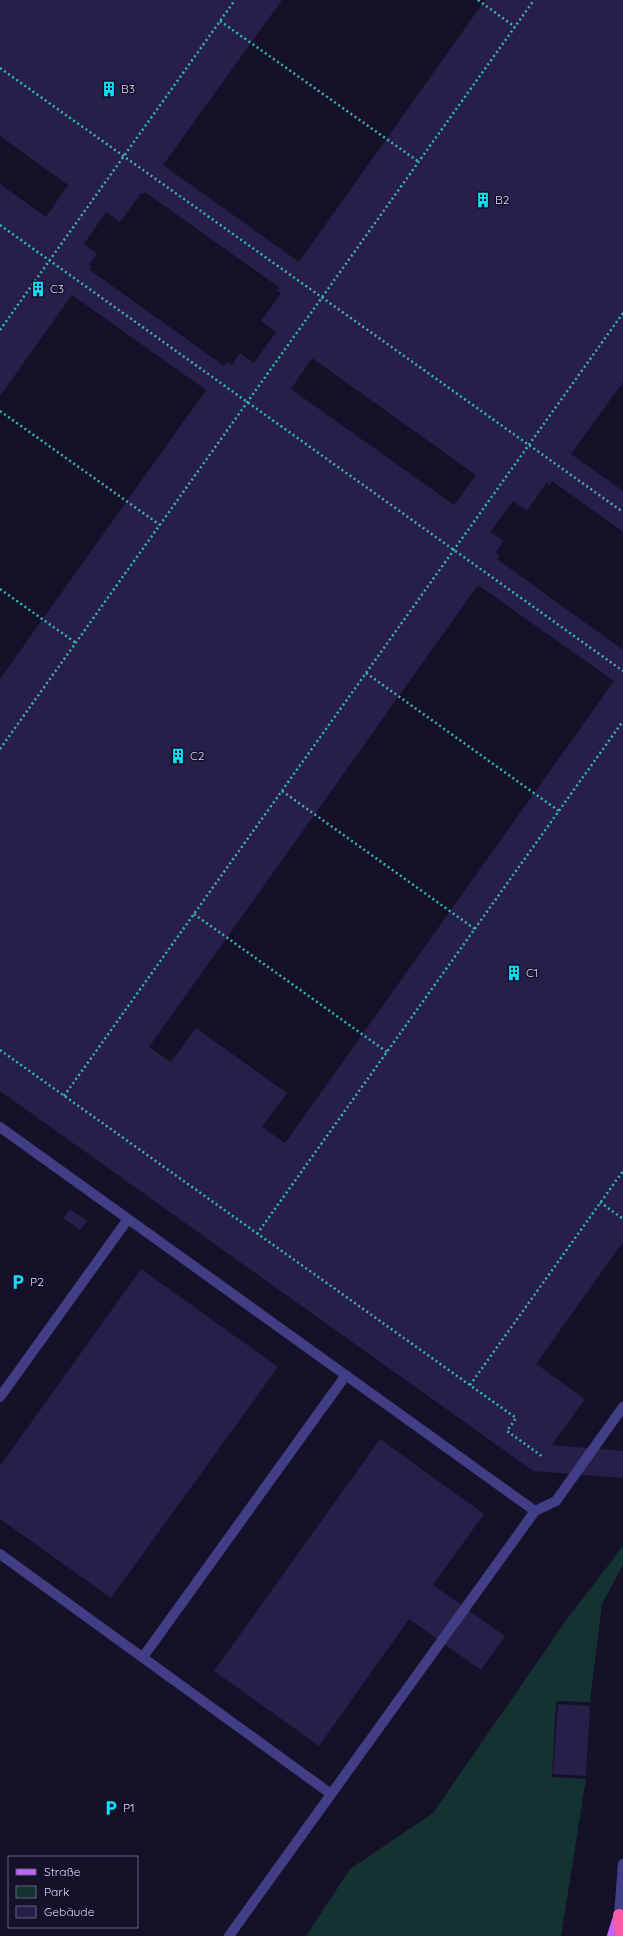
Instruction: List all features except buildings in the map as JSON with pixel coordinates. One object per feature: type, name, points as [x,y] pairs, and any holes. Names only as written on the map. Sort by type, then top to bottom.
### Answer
[{"type":"highway","points":[[618,1915],[621,1936]]},
{"type":"main road","points":[[612,1936],[618,1915]]},
{"type":"lane","points":[[0,1127],[535,1511]]},
{"type":"lane","points":[[0,1397],[128,1219]]},
{"type":"lane","points":[[143,1657],[346,1375]]},
{"type":"lane","points":[[229,1936],[535,1511],[556,1501],[623,1407]]},
{"type":"lane","points":[[0,1554],[331,1794]]},
{"type":"lane","points":[[618,1915],[623,1864]]},
{"type":"path","points":[[0,330],[235,0]]},
{"type":"path","points":[[478,0],[515,27]]},
{"type":"path","points":[[0,749],[534,0]]},
{"type":"path","points":[[220,21],[419,162]]},
{"type":"path","points":[[0,68],[623,512]]},
{"type":"path","points":[[0,226],[623,671]]},
{"type":"path","points":[[64,1096],[623,312]]},
{"type":"path","points":[[0,411],[160,524]]},
{"type":"path","points":[[0,589],[76,643]]},
{"type":"path","points":[[366,673],[559,811]]},
{"type":"path","points":[[257,1234],[623,721]]},
{"type":"path","points":[[282,791],[475,929]]},
{"type":"path","points":[[194,914],[387,1052]]},
{"type":"path","points":[[0,1050],[516,1418],[507,1431],[544,1457]]},
{"type":"path","points":[[470,1385],[623,1171]]},
{"type":"path","points":[[600,1202],[623,1219]]},
{"type":"green space","points":[[623,1546],[623,1565],[602,1604],[590,1702],[556,1701],[552,1777],[586,1779],[561,1936],[306,1936],[350,1869],[433,1813],[567,1619]]},
{"type":"place","name":"B3","points":[[109,89]]},
{"type":"place","name":"B2","points":[[483,200]]},
{"type":"place","name":"C3","points":[[38,289]]},
{"type":"place","name":"C2","points":[[178,756]]},
{"type":"place","name":"C1","points":[[514,973]]},
{"type":"place","name":"P2","points":[[18,1282]]},
{"type":"place","name":"P1","points":[[111,1808]]}]
